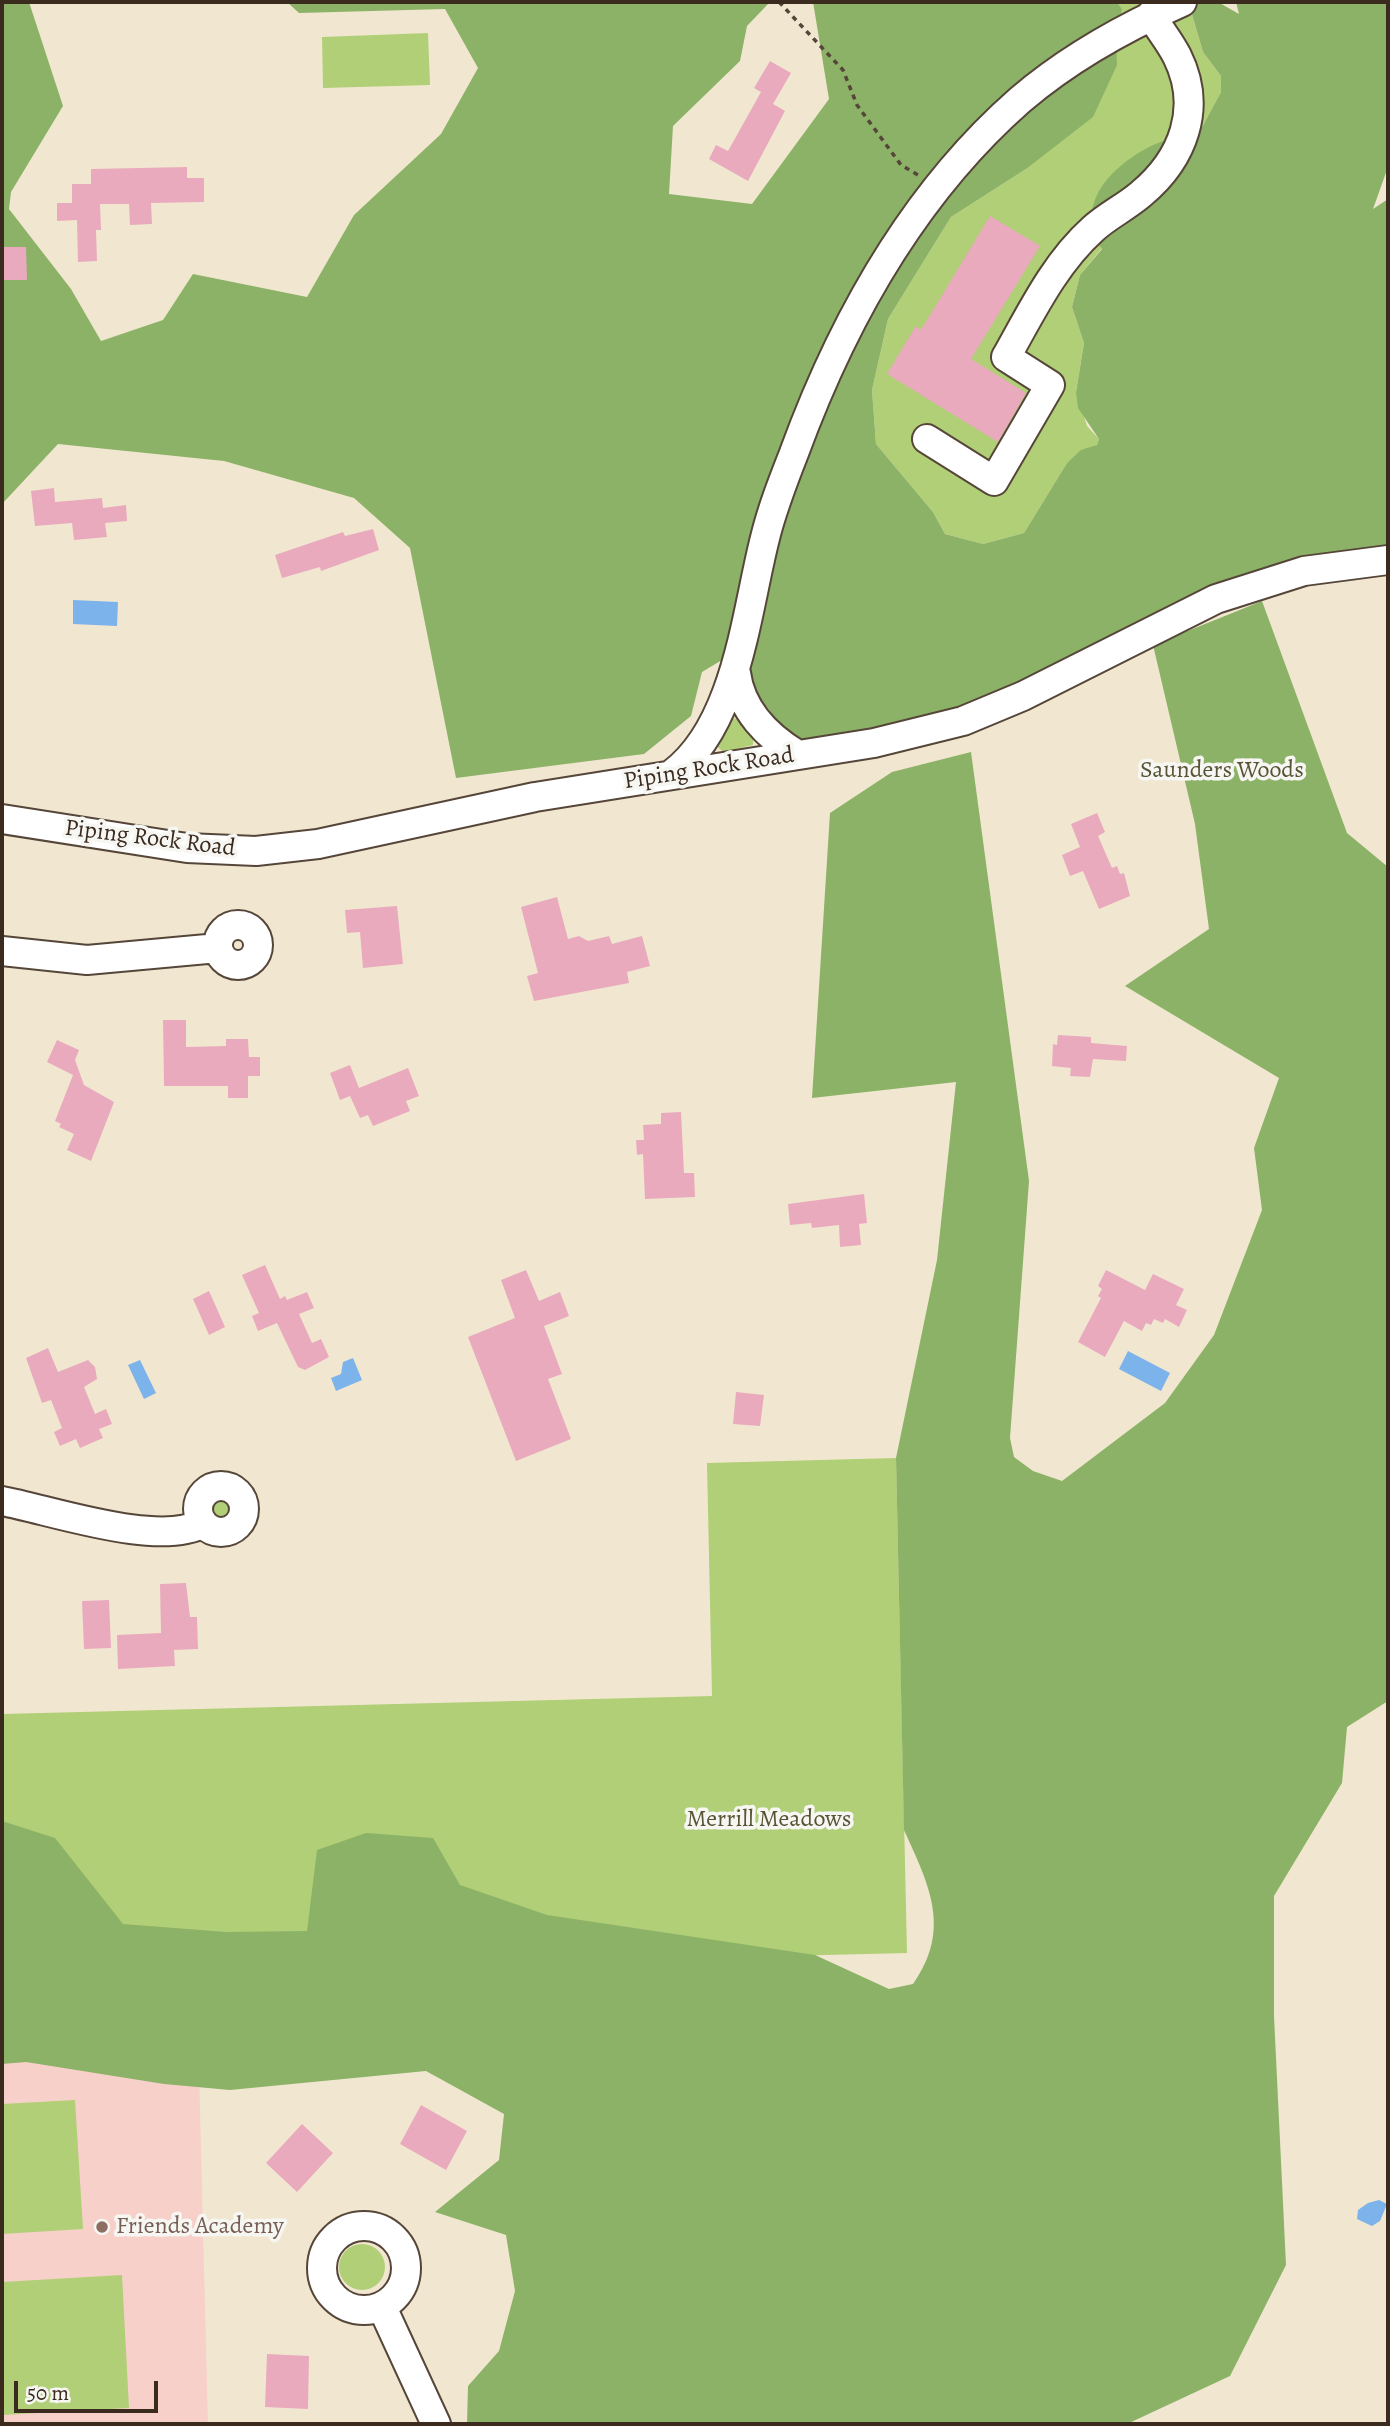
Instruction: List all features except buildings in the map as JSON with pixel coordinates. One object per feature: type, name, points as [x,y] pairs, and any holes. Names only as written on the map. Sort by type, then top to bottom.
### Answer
[{"type":"street","points":[[671,775],[697,752],[736,673],[765,536],[786,473],[816,393],[872,283],[933,192],[987,131],[1020,100],[1098,42],[1182,2]]},
{"type":"street","points":[[927,439],[994,481],[1050,385],[1006,357],[1065,259],[1093,228],[1141,194],[1159,176],[1184,140],[1189,112],[1186,82],[1177,56],[1151,15]]},
{"type":"street","name":"Piping Rock Road","points":[[2,819],[187,848],[256,851],[318,844],[535,797],[874,743],[963,720],[1023,696],[1216,598],[1304,571],[1388,560]]},
{"type":"street","points":[[736,673],[738,689],[766,732],[799,755]]},
{"type":"street","points":[[2,951],[87,960],[218,948]]},
{"type":"street","points":[[2,1501],[135,1529],[180,1530],[203,1523]]},
{"type":"street","points":[[382,2307],[436,2424]]},
{"type":"path","points":[[779,2],[843,70],[857,105],[901,165],[926,180]]},
{"type":"shaded area","name":"Friends Academy","points":[[2,2021],[198,2029],[208,2424],[2,2424]]},
{"type":"green space","points":[[2,2],[29,2],[63,106],[11,192],[9,209],[71,289],[101,341],[163,320],[193,274],[307,297],[354,215],[441,134],[478,68],[445,9],[299,13],[287,2],[770,2],[747,26],[740,61],[673,126],[669,194],[752,204],[829,99],[813,2],[1117,2],[1122,9],[1116,41],[1117,65],[1093,117],[1026,169],[951,217],[888,319],[872,390],[876,444],[933,512],[945,534],[983,544],[1024,533],[1067,463],[1081,450],[1097,445],[1099,439],[1078,408],[1076,392],[1084,343],[1072,307],[1080,275],[1102,249],[1094,233],[1094,203],[1110,176],[1135,155],[1155,144],[1201,129],[1221,92],[1221,76],[1203,52],[1191,11],[1196,2],[1218,2],[1239,14],[1236,2],[1388,2],[1388,167],[1373,209],[1388,199],[1388,560],[1335,566],[967,714],[800,750],[756,693],[737,651],[702,672],[691,716],[644,754],[456,778],[410,548],[354,498],[224,461],[58,444],[2,504]]},
{"type":"green space","points":[[1117,2],[1196,2],[1191,11],[1203,52],[1221,76],[1221,92],[1201,129],[1150,147],[1102,248],[1080,275],[1072,307],[1084,343],[1076,391],[1087,426],[1099,439],[1097,445],[1067,463],[1024,533],[983,544],[945,534],[933,512],[876,444],[872,390],[888,319],[951,217],[1026,169],[1116,41],[1122,9]]},
{"type":"green space","points":[[428,33],[430,85],[323,88],[322,37]]},
{"type":"green space","name":"Saunders Woods","points":[[1262,601],[1347,833],[1388,867],[1388,1701],[1347,1727],[1342,1783],[1274,1896],[1274,2016],[1286,2265],[1230,2376],[1127,2424],[467,2424],[468,2386],[499,2351],[515,2291],[506,2235],[435,2212],[499,2160],[504,2114],[426,2071],[230,2090],[164,2084],[26,2062],[2,2064],[2,1821],[55,1838],[123,1924],[226,1932],[307,1931],[317,1850],[366,1833],[433,1838],[460,1885],[547,1915],[815,1955],[889,1989],[913,1984],[925,1964],[932,1944],[934,1926],[928,1888],[904,1830],[896,1458],[937,1260],[956,1082],[812,1098],[830,813],[892,772],[971,752],[1029,1181],[1010,1438],[1014,1457],[1033,1471],[1062,1481],[1165,1403],[1214,1335],[1262,1210],[1254,1148],[1279,1078],[1125,986],[1209,929],[1195,824],[1153,645]]},
{"type":"green space","points":[[730,717],[747,727],[752,735],[753,745],[723,752],[716,745]]},
{"type":"green space","name":"Merrill Meadows","points":[[896,1458],[907,1953],[2,1975],[2,1714],[712,1696],[707,1463]]},
{"type":"green space","points":[[221,1493],[232,1498],[237,1509],[232,1520],[221,1525],[210,1520],[205,1509],[210,1498]]},
{"type":"green space","points":[[75,2100],[83,2229],[2,2234],[2,2104]]},
{"type":"green space","points":[[362,2244],[378,2251],[385,2267],[378,2283],[362,2290],[346,2283],[339,2267],[346,2251]]},
{"type":"green space","points":[[122,2275],[129,2408],[2,2415],[2,2282]]},
{"type":"water","points":[[73,600],[118,602],[117,626],[73,624]]},
{"type":"water","points":[[1128,1351],[1170,1373],[1161,1391],[1119,1369]]},
{"type":"water","points":[[353,1358],[362,1380],[336,1391],[331,1378],[341,1374],[343,1362]]},
{"type":"water","points":[[140,1360],[156,1393],[144,1399],[128,1365]]},
{"type":"water","points":[[1379,2200],[1387,2204],[1380,2221],[1372,2226],[1357,2219],[1358,2210]]},
{"type":"place","name":"Friends Academy","points":[[102,2227]]}]
